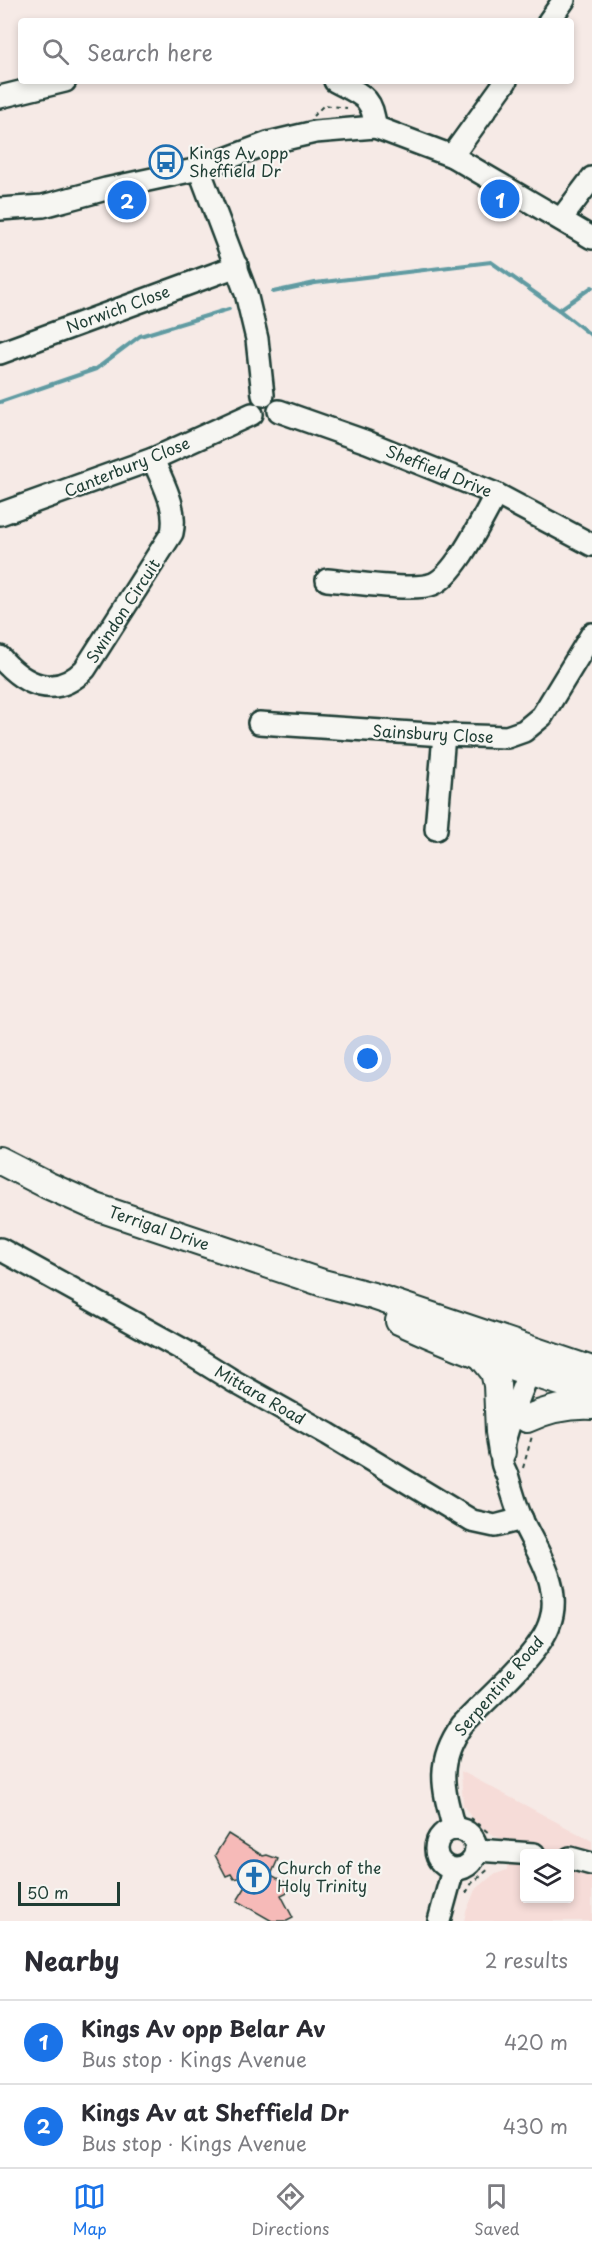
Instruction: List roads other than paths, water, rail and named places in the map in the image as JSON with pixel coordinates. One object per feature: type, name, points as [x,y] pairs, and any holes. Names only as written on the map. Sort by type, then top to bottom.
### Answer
[{"type":"main road","name":"Terrigal Drive","points":[[0,1161],[96,1206],[323,1283],[374,1296],[592,1370]]},
{"type":"main road","name":"Terrigal Drive","points":[[323,1283],[409,1326],[483,1358],[592,1391]]},
{"type":"main road","points":[[429,1316],[526,1362],[535,1374],[555,1370],[592,1380]]},
{"type":"main road","points":[[483,1358],[494,1372],[497,1385],[502,1452]]},
{"type":"main road","points":[[527,1419],[546,1410],[592,1406]]},
{"type":"street","points":[[551,18],[564,0]]},
{"type":"street","points":[[0,97],[53,84]]},
{"type":"street","points":[[340,84],[362,96],[370,104],[374,113],[375,127]]},
{"type":"street","points":[[452,156],[504,84]]},
{"type":"street","points":[[0,209],[43,206],[106,189],[199,169],[268,142],[315,132],[375,127],[452,156],[592,238]]},
{"type":"street","points":[[199,169],[246,293],[255,330],[263,395]]},
{"type":"street","points":[[561,219],[592,178]]},
{"type":"street","name":"Norwich Close","points":[[0,353],[237,266]]},
{"type":"street","points":[[263,395],[275,399],[279,411],[275,419],[267,424],[258,422],[252,414],[253,402],[263,395]]},
{"type":"street","name":"Sheffield Drive","points":[[279,411],[366,442],[496,494],[592,545]]},
{"type":"street","name":"Canterbury Close","points":[[0,514],[153,459],[252,414]]},
{"type":"street","name":"Swindon Circuit","points":[[0,657],[17,675],[41,685],[52,686],[67,683],[86,669],[172,533],[174,524],[172,507],[153,459]]},
{"type":"street","points":[[327,580],[417,587],[434,584],[452,569],[496,494]]},
{"type":"street","name":"Sainsbury Close","points":[[259,723],[498,738],[516,734],[530,727],[552,702],[592,634]]},
{"type":"street","points":[[436,830],[444,735]]},
{"type":"street","name":"Mittara Road","points":[[0,1249],[185,1351],[472,1521],[495,1526],[522,1519]]},
{"type":"street","points":[[508,1478],[527,1419],[535,1374]]},
{"type":"street","points":[[502,1452],[535,1374]]},
{"type":"street","name":"Serpentine Road","points":[[454,1829],[443,1790],[446,1753],[453,1738],[462,1725],[536,1648],[550,1624],[553,1596],[550,1580],[522,1519],[501,1462],[502,1452]]},
{"type":"street","points":[[454,1829],[461,1829],[471,1835],[475,1840],[477,1850],[476,1857],[469,1866],[453,1870],[440,1861],[436,1855],[436,1846],[442,1834],[454,1829]]},
{"type":"street","points":[[477,1850],[520,1853]]},
{"type":"street","points":[[574,1859],[592,1864]]},
{"type":"street","points":[[439,1921],[453,1870]]},
{"type":"waterway","points":[[273,292],[315,283],[491,262],[559,310],[592,287]]},
{"type":"waterway","points":[[0,402],[96,369],[140,336],[229,309]]},
{"type":"waterway","points":[[559,310],[592,336]]},
{"type":"place","name":"Kings Av opp Sheffield Dr","points":[[166,162]]},
{"type":"place","name":"Kings Av opp Belar Av","points":[[500,199]]},
{"type":"place","name":"Kings Av at Sheffield Dr","points":[[127,200]]},
{"type":"place","name":"Church of the Holy Trinity","points":[[254,1877]]}]
